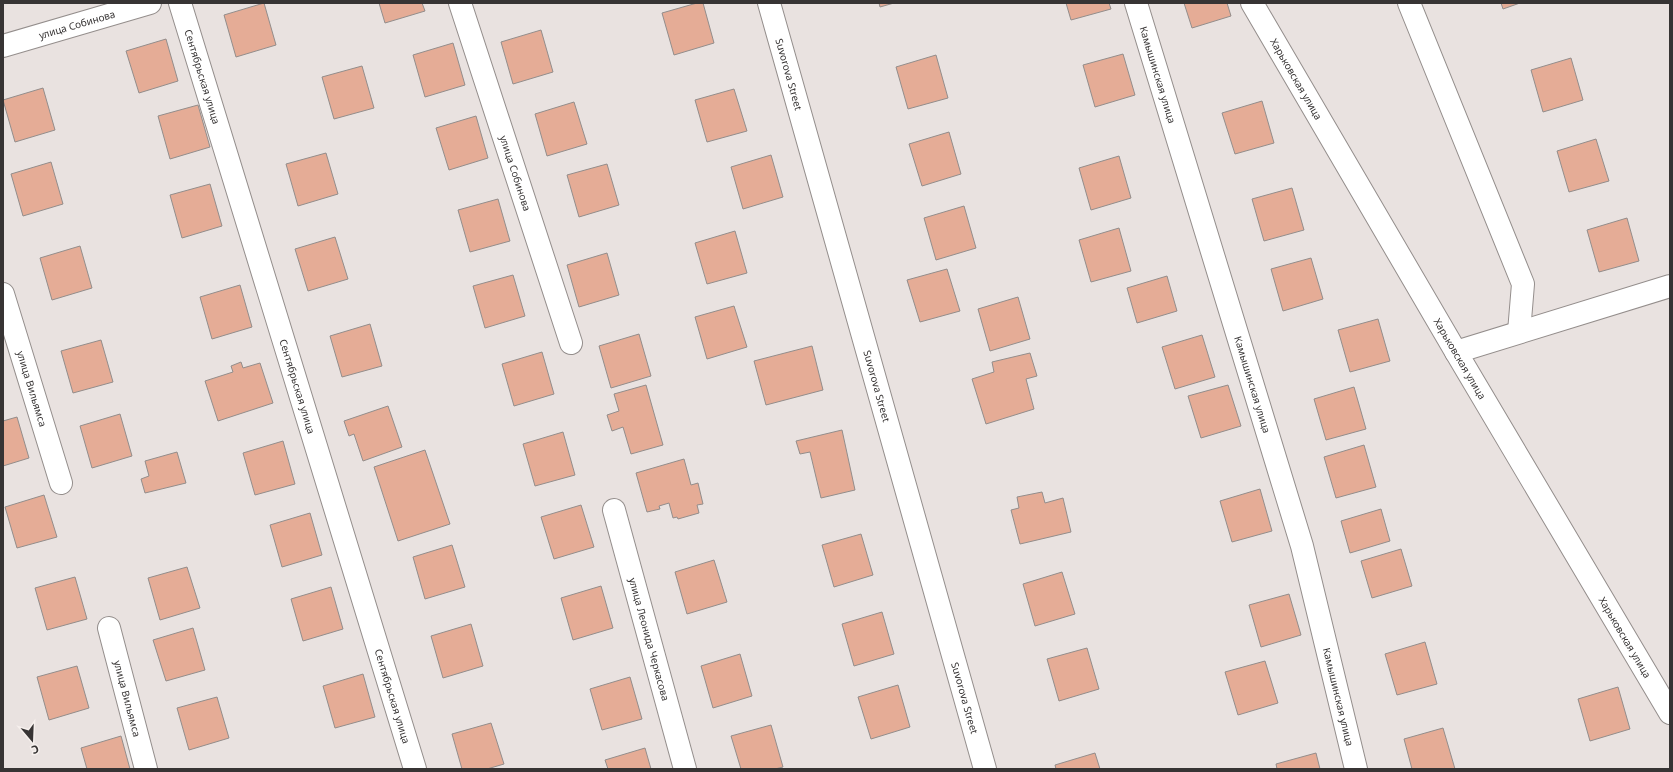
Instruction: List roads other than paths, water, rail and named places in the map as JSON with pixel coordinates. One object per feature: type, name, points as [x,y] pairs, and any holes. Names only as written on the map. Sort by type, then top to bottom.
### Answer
[{"type":"street","name":"улица Собинова","points":[[3,46],[150,3]]},
{"type":"street","name":"Сентябрьская улица","points":[[180,3],[415,769]]},
{"type":"street","name":"улица Собинова","points":[[460,3],[571,343]]},
{"type":"street","name":"Suvorova Street","points":[[769,3],[986,769]]},
{"type":"street","name":"Камышинская улица","points":[[1136,3],[1302,546],[1356,769]]},
{"type":"street","name":"Харьковская улица","points":[[1252,3],[1456,352],[1670,713]]},
{"type":"street","points":[[1409,3],[1523,284],[1519,332]]},
{"type":"street","points":[[1456,352],[1670,286]]},
{"type":"street","name":"улица Вильямса","points":[[3,294],[61,483]]},
{"type":"street","name":"улица Леонида Черкасова","points":[[614,510],[685,769]]},
{"type":"street","name":"улица Вильямса","points":[[109,628],[146,769]]}]
